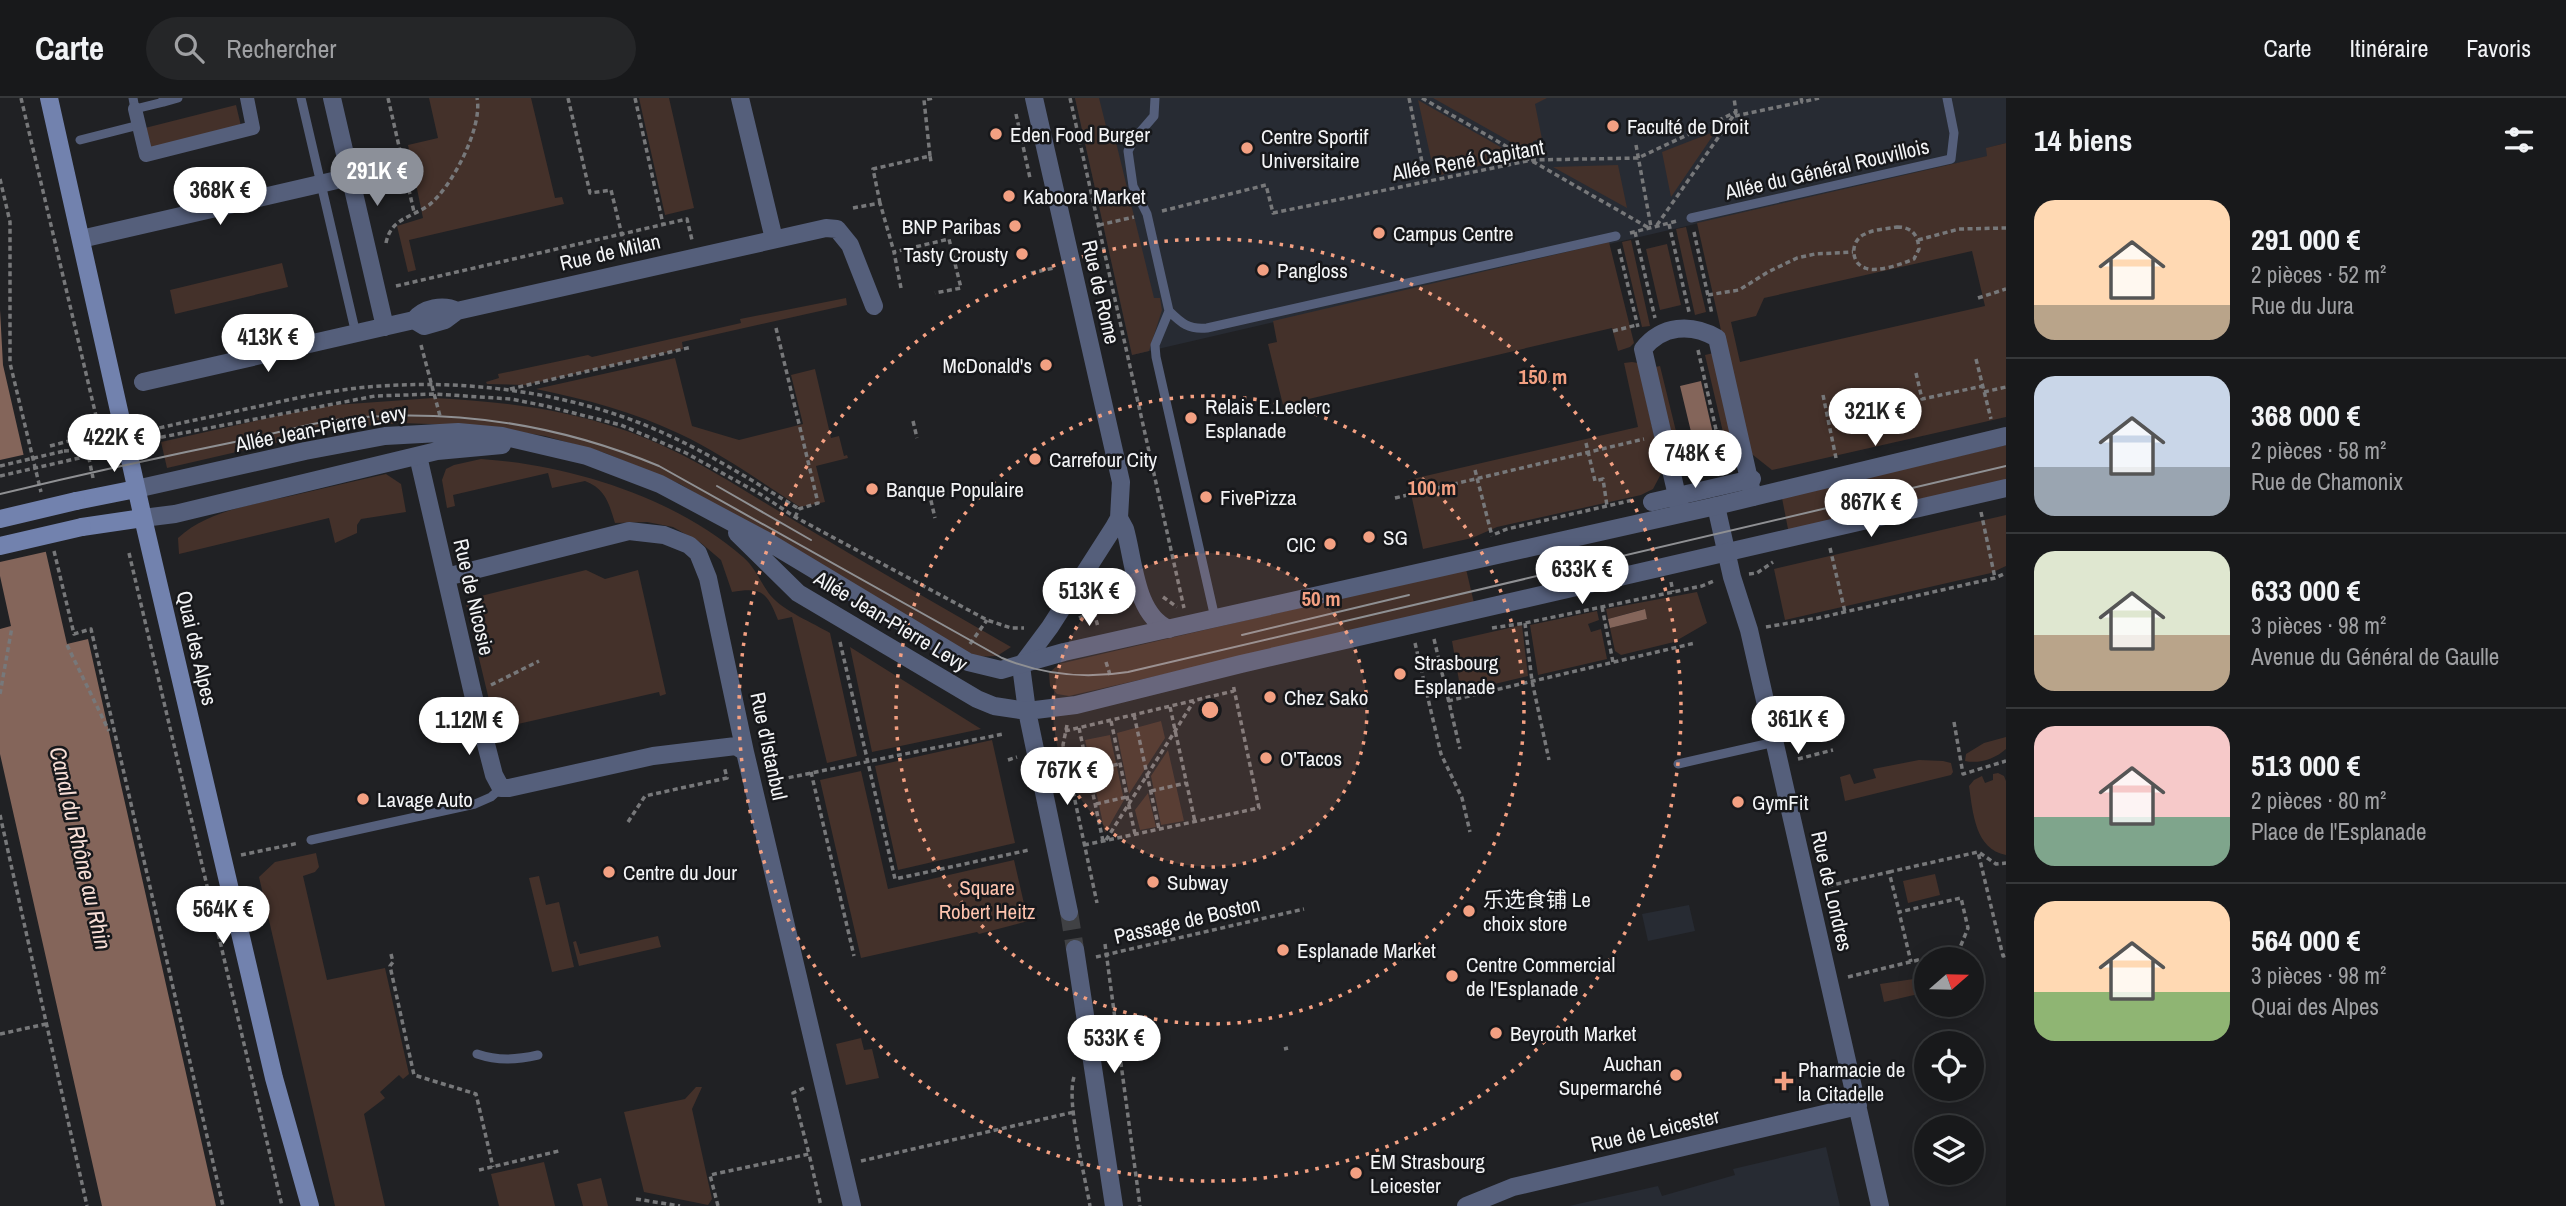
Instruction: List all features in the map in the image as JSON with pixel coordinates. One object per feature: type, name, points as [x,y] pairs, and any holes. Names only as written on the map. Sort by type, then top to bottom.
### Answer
[{"type":"main road","name":"Quai des Alpes","points":[[49,98],[136,489],[274,1078],[310,1206]]},
{"type":"main road","points":[[0,519],[136,489]]},
{"type":"main road","points":[[0,546],[82,527],[143,518]]},
{"type":"street","points":[[134,103],[146,155],[253,128],[247,98]]},
{"type":"street","points":[[332,98],[385,327]]},
{"type":"street","points":[[740,98],[774,239]]},
{"type":"street","name":"Rue de Rome","points":[[1034,98],[1070,265],[1117,460],[1119,518]]},
{"type":"street","points":[[81,239],[350,177]]},
{"type":"street","name":"Rue de Milan","points":[[143,382],[414,320],[424,326],[445,320],[457,311],[826,228],[837,229],[850,245],[874,306]]},
{"type":"street","points":[[1679,505],[1643,349],[1651,339],[1670,330],[1704,330],[1717,338],[1752,485]]},
{"type":"street","points":[[1679,505],[1728,484],[1752,485],[1999,430]]},
{"type":"street","name":"Allée Jean-Pierre Levy","points":[[136,489],[342,443],[385,436],[443,432],[502,436],[587,456],[660,484],[765,540],[968,662],[1001,670],[1064,652],[1679,505]]},
{"type":"street","name":"Allée Jean-Pierre Levy","points":[[143,518],[175,514],[418,456],[478,446],[514,444],[558,448]]},
{"type":"street","name":"Rue de Nicosie","points":[[418,456],[473,694],[494,775],[501,788]]},
{"type":"street","points":[[1652,502],[1716,506],[1752,485]]},
{"type":"street","name":"Allée Jean-Pierre Levy","points":[[716,515],[753,547],[784,581],[821,609],[977,699],[994,706],[1027,710],[1076,705],[2006,488]]},
{"type":"street","name":"Rue de Londres","points":[[1716,506],[1731,577],[1749,630],[1880,1206]]},
{"type":"street","points":[[1069,912],[1027,710],[1021,666],[1050,627],[1119,518],[1125,529],[1140,591],[1154,621],[1169,629]]},
{"type":"street","name":"Rue d'Istanbul","points":[[446,577],[629,531],[664,535],[689,545],[698,553],[708,578],[852,1206]]},
{"type":"street","points":[[501,788],[509,789],[653,755],[736,746],[746,751]]},
{"type":"street","points":[[1076,955],[1114,1206]]},
{"type":"street","name":"Rue de Leicester","points":[[1466,1206],[1514,1187],[1858,1106]]},
{"type":"lane","points":[[134,103],[178,98]]},
{"type":"lane","points":[[301,98],[355,334]]},
{"type":"lane","points":[[1154,98],[1154,116],[1135,138],[1128,151],[1133,186],[1147,214],[1169,311],[1181,323],[1195,330],[1616,236]]},
{"type":"lane","name":"Allée du Général Rouvillois","points":[[1691,218],[1951,159],[1954,133],[1947,98]]},
{"type":"lane","points":[[80,140],[139,125]]},
{"type":"lane","points":[[1169,311],[1155,345],[1156,357],[1215,618]]},
{"type":"lane","points":[[1678,765],[1775,742]]},
{"type":"lane","points":[[311,840],[475,804],[491,797],[501,788]]},
{"type":"lane","points":[[477,1054],[493,1059],[517,1060],[538,1055]]},
{"type":"path","points":[[0,466],[64,451],[87,449],[101,437],[21,98]]},
{"type":"path","points":[[388,98],[414,212]]},
{"type":"path","points":[[386,243],[392,227],[399,220],[428,205],[449,184],[476,125],[479,107],[477,98]]},
{"type":"path","points":[[568,98],[590,193],[611,190],[621,234]]},
{"type":"path","points":[[635,98],[663,225]]},
{"type":"path","points":[[931,162],[924,100],[934,98]]},
{"type":"path","points":[[776,328],[818,503],[799,509],[795,517],[997,624],[1023,628],[1050,627],[1140,591],[1158,594],[1184,610],[1070,98]]},
{"type":"path","points":[[1409,98],[1426,182]]},
{"type":"path","points":[[1422,98],[1652,227]]},
{"type":"path","points":[[1652,227],[1736,112],[1734,98]]},
{"type":"path","points":[[1732,117],[1819,98]]},
{"type":"path","name":"Allée René Capitant","points":[[1099,225],[1266,185],[1273,213],[1532,160],[1638,158],[1736,112]]},
{"type":"path","points":[[1636,145],[1652,227]]},
{"type":"path","points":[[901,288],[873,169],[930,156]]},
{"type":"path","points":[[0,179],[10,222],[10,363]]},
{"type":"path","points":[[853,208],[880,203]]},
{"type":"path","points":[[1643,349],[1616,236],[1691,218],[1717,338]]},
{"type":"path","points":[[396,286],[687,219],[692,240],[704,237]]},
{"type":"path","points":[[1669,224],[1728,484]]},
{"type":"path","points":[[1897,227],[1910,229],[1918,240],[1919,250],[1914,259],[1873,269],[1859,264],[1853,253],[1854,245],[1865,234],[1897,227]]},
{"type":"path","points":[[1918,240],[1959,229],[2006,228]]},
{"type":"path","points":[[894,252],[949,239],[961,288],[935,293]]},
{"type":"path","points":[[1708,295],[1739,290],[1797,258],[1815,254],[1853,253]]},
{"type":"path","points":[[1031,273],[1070,265]]},
{"type":"path","points":[[1978,298],[2006,289]]},
{"type":"path","points":[[414,320],[433,385],[443,432]]},
{"type":"path","points":[[1613,331],[1637,325]]},
{"type":"path","points":[[506,390],[692,347]]},
{"type":"path","points":[[1976,359],[1984,392],[1999,430]]},
{"type":"path","points":[[1916,373],[1922,400],[1983,386]]},
{"type":"path","points":[[1984,392],[2006,387]]},
{"type":"path","points":[[1823,396],[1836,460]]},
{"type":"path","points":[[913,421],[917,438]]},
{"type":"path","points":[[1395,498],[1663,434]]},
{"type":"path","points":[[50,446],[84,438]]},
{"type":"path","points":[[1586,443],[1595,481],[1604,479],[1607,506]]},
{"type":"path","points":[[0,476],[88,456]]},
{"type":"path","points":[[1475,470],[1492,536]]},
{"type":"path","points":[[929,492],[935,518]]},
{"type":"path","points":[[1979,504],[1995,578]]},
{"type":"path","points":[[1828,539],[1845,611]]},
{"type":"path","points":[[127,542],[282,1206]]},
{"type":"path","points":[[1749,630],[1995,578],[2006,573]]},
{"type":"path","points":[[1602,607],[1613,662]]},
{"type":"path","points":[[1429,622],[1460,749]]},
{"type":"path","points":[[1525,624],[1532,681],[1549,760]]},
{"type":"path","points":[[0,694],[12,626]]},
{"type":"path","points":[[838,633],[895,879],[1029,850]]},
{"type":"path","points":[[1412,634],[1441,754],[1462,798],[1470,832]]},
{"type":"path","points":[[93,638],[223,1206]]},
{"type":"path","points":[[1448,701],[1695,643]]},
{"type":"path","points":[[67,645],[109,731]]},
{"type":"path","points":[[473,694],[539,661]]},
{"type":"path","points":[[1084,845],[1259,808],[1231,679]]},
{"type":"path","points":[[1065,731],[1234,691]]},
{"type":"path","points":[[1105,841],[1128,800],[1194,701]]},
{"type":"path","points":[[1170,706],[1195,821]]},
{"type":"path","points":[[1134,715],[1159,829]]},
{"type":"path","points":[[1111,721],[1135,834]]},
{"type":"path","points":[[1954,722],[1962,775],[2006,761]]},
{"type":"path","points":[[1068,723],[1063,745],[1097,902]]},
{"type":"path","points":[[1079,728],[1105,841]]},
{"type":"path","points":[[766,782],[1003,734]]},
{"type":"path","points":[[628,822],[645,796],[727,778],[720,747]]},
{"type":"path","points":[[1780,763],[1833,750]]},
{"type":"path","points":[[1088,771],[1119,764]]},
{"type":"path","points":[[811,772],[854,956]]},
{"type":"path","points":[[1151,791],[1187,783]]},
{"type":"path","points":[[1096,804],[1128,800]]},
{"type":"path","points":[[0,816],[87,1206]]},
{"type":"path","points":[[223,859],[311,840]]},
{"type":"path","points":[[0,843],[6,842]]},
{"type":"path","points":[[1808,891],[1978,852],[1996,864],[2006,863]]},
{"type":"path","points":[[1978,852],[2003,956],[2006,955]]},
{"type":"path","points":[[1889,872],[1911,962]]},
{"type":"path","points":[[1829,981],[1959,950],[1968,928],[1961,898],[1899,912]]},
{"type":"path","name":"Passage de Boston","points":[[1076,955],[1106,955],[1304,909]]},
{"type":"path","points":[[1105,944],[1140,1206]]},
{"type":"path","points":[[391,954],[393,962],[390,966],[414,1075],[476,1094],[493,1167]]},
{"type":"path","points":[[0,1034],[46,1024]]},
{"type":"path","points":[[1074,1075],[1071,1086],[1074,1112],[1090,1206]]},
{"type":"path","points":[[821,1206],[793,1093],[822,1079]]},
{"type":"path","points":[[842,1164],[1074,1112]]},
{"type":"path","points":[[479,1170],[559,1151]]},
{"type":"path","points":[[718,1206],[710,1175],[809,1154]]},
{"type":"path","points":[[636,1199],[680,1206]]},
{"type":"shaded area","name":"Campus Centre","points":[[1075,98],[2006,98],[2006,143],[1987,148],[1988,156],[1132,355]]},
{"type":"shaded area","points":[[1689,905],[1695,931],[1648,941],[1642,914]]},
{"type":"shaded area","points":[[1826,1147],[1840,1206],[1569,1206],[1658,1186],[1662,1196],[1735,1175],[1733,1169]]},
{"type":"green space","points":[[429,98],[531,98],[555,198],[562,197],[564,204],[409,240],[416,270],[408,272],[397,226],[423,218],[408,145],[438,138]]},
{"type":"green space","points":[[639,98],[669,98],[694,208],[665,215]]},
{"type":"green space","points":[[1075,98],[1099,98],[1107,130],[1113,130],[1154,298],[1160,298],[1162,310],[1149,351],[1132,355]]},
{"type":"green space","points":[[1433,98],[1547,98],[1535,104],[1542,139],[1533,141],[1535,153],[1532,154]]},
{"type":"green space","points":[[1418,100],[1518,157],[1441,175],[1438,158],[1431,159]]},
{"type":"green space","points":[[236,105],[241,126],[150,148],[145,128]]},
{"type":"green space","points":[[1716,131],[1671,197],[1662,152]]},
{"type":"green space","points":[[2006,143],[2006,417],[1772,470],[1748,451],[1697,223],[1987,156],[1986,148]],"holes":[[[1972,251],[1985,306],[1740,362],[1731,322],[1756,316],[1764,298]]]},
{"type":"green space","points":[[1618,165],[1627,208],[1553,167]]},
{"type":"green space","points":[[1686,227],[1706,312],[1695,315],[1676,229]]},
{"type":"green space","points":[[1631,240],[1650,326],[1642,327],[1622,242]]},
{"type":"green space","points":[[1609,242],[1634,343],[1630,347],[1618,351],[1612,328],[1283,405],[1268,344],[1277,342],[1273,321]]},
{"type":"green space","points":[[1667,244],[1681,305],[1660,310],[1646,249]]},
{"type":"green space","points":[[282,263],[288,287],[175,314],[170,290]]},
{"type":"green space","points":[[846,298],[847,305],[682,342],[683,349],[526,385],[486,382],[499,378],[498,374],[588,355],[592,357],[741,323],[740,319]]},
{"type":"green space","points":[[1714,353],[1739,459],[1730,462],[1705,355]]},
{"type":"green space","points":[[675,358],[692,426],[739,440],[803,424],[791,375],[815,369],[831,438],[839,436],[844,456],[847,455],[848,458],[816,466],[825,502],[800,507],[711,450],[663,426],[609,407],[536,389]]},
{"type":"green space","points":[[1624,363],[1638,363],[1662,472],[1653,489],[1641,495],[1497,527],[1472,538],[1423,549],[1408,480],[1638,427]]},
{"type":"green space","points":[[1660,366],[1686,472],[1677,475],[1651,368]]},
{"type":"green space","points":[[433,398],[481,401],[551,411],[621,429],[667,447],[1011,647],[997,656],[973,657],[680,484],[605,453],[545,436],[484,426],[401,423],[340,428],[167,468],[161,442],[335,405]]},
{"type":"green space","points":[[2006,445],[2006,483],[1789,534],[1782,498]]},
{"type":"green space","points":[[481,459],[550,468],[620,488],[686,517],[743,557],[777,601],[791,612],[830,633],[857,756],[827,763],[792,617],[778,620],[767,598],[757,591],[732,592],[721,560],[701,543],[673,527],[647,522],[615,523],[606,498],[598,488],[585,481],[552,488],[548,473],[453,495],[455,506],[447,508],[442,480],[446,469]]},
{"type":"green space","points":[[386,474],[401,484],[406,512],[361,519],[357,525],[357,533],[335,543],[329,518],[179,554],[178,538],[190,528],[218,514]]},
{"type":"green space","points":[[2006,515],[2006,566],[1991,573],[1785,620],[1774,569]]},
{"type":"green space","points":[[1466,569],[1474,603],[1069,696],[1057,694],[1050,686],[1049,673],[1059,664]]},
{"type":"green space","points":[[586,570],[605,579],[638,570],[666,694],[660,696],[659,692],[496,729],[465,600]]},
{"type":"green space","points":[[1697,592],[1707,623],[1674,642],[1621,655],[1615,651],[1610,628],[1647,619],[1644,609],[1608,619],[1606,609]]},
{"type":"green space","points":[[1597,611],[1599,620],[1588,624],[1591,632],[1601,629],[1607,659],[1538,675],[1530,625]]},
{"type":"green space","points":[[1522,625],[1528,676],[1461,692],[1452,641]]},
{"type":"green space","points":[[850,647],[981,729],[872,752]]},
{"type":"green space","points":[[1161,721],[1165,738],[1129,794],[1117,733]]},
{"type":"green space","points":[[1110,735],[1124,800],[1105,833],[1085,740]]},
{"type":"green space","points":[[2006,737],[2006,749],[1997,756],[1981,761],[1965,761],[1966,754],[1984,743]]},
{"type":"green space","points":[[992,740],[1015,843],[898,870],[875,766]]},
{"type":"green space","points":[[1168,750],[1184,821],[1161,825],[1151,776]]},
{"type":"green space","points":[[1919,760],[1951,763],[1953,772],[1951,775],[1845,801],[1840,777],[1850,774],[1854,784],[1876,778],[1873,769]]},
{"type":"green space","name":"Square Robert Heitz","points":[[861,771],[888,889],[1014,860],[1028,921],[861,958],[820,780]]},
{"type":"green space","points":[[1993,774],[2004,776],[2006,781],[2006,855],[1996,851],[1982,838],[1974,818],[1969,786],[1982,776],[1985,783],[1993,780]]},
{"type":"green space","points":[[1148,793],[1156,827],[1140,830],[1135,810]]},
{"type":"green space","points":[[316,853],[319,867],[315,872],[303,876],[327,980],[385,968],[409,1074],[403,1079],[399,1075],[380,1092],[385,1098],[364,1114],[385,1206],[335,1206],[259,877],[275,862]]},
{"type":"green space","points":[[1935,874],[1940,895],[1908,903],[1903,881]]},
{"type":"green space","points":[[539,876],[546,905],[559,902],[574,967],[552,972],[529,878]]},
{"type":"green space","points":[[658,936],[661,947],[579,966],[573,942],[576,941],[580,954]]},
{"type":"green space","points":[[1914,979],[1914,995],[1884,1002],[1880,984]]},
{"type":"green space","points":[[861,1038],[864,1050],[872,1049],[879,1078],[846,1085],[836,1044]]},
{"type":"green space","points":[[696,1087],[702,1087],[692,1109],[712,1199],[708,1205],[644,1192],[624,1112],[685,1099]]},
{"type":"green space","points":[[544,1162],[555,1206],[499,1206],[491,1174]]},
{"type":"green space","points":[[601,1178],[608,1206],[583,1206],[577,1184]]},
{"type":"water","name":"Canal du Rhône au Rhin","points":[[0,310],[3,365],[67,644],[88,639],[216,1206],[102,1206],[0,754],[0,629],[11,626],[0,576]]},
{"type":"water","points":[[1701,381],[1719,460],[1699,465],[1680,386]]},
{"type":"water","points":[[1645,609],[1647,619],[1610,628],[1608,619]]},
{"type":"pier","points":[[27,454],[49,551],[0,562],[0,460]]},
{"type":"tunnel","points":[[1069,912],[1075,949]]},
{"type":"tram line","points":[[0,494],[334,420],[401,415],[514,424],[587,441],[659,466],[1002,658],[1049,672],[1096,675],[1128,672],[2006,466]]},
{"type":"tram line","points":[[717,486],[811,540]]},
{"type":"tram line","points":[[1242,635],[1409,595]]},
{"type":"place","name":"Faculté de Droit","points":[[1613,126]]},
{"type":"place","name":"Eden Food Burger","points":[[996,134]]},
{"type":"place","name":"Centre Sportif Universitaire","points":[[1247,148]]},
{"type":"place","name":"Kaboora Market","points":[[1009,196]]},
{"type":"place","name":"BNP Paribas","points":[[1015,226]]},
{"type":"place","name":"Campus Centre","points":[[1379,233]]},
{"type":"place","name":"Tasty Crousty","points":[[1022,254]]},
{"type":"place","name":"Pangloss","points":[[1263,270]]},
{"type":"place","name":"McDonald's","points":[[1046,365]]},
{"type":"place","name":"Relais E.Leclerc Esplanade","points":[[1191,418]]},
{"type":"place","name":"Carrefour City","points":[[1035,459]]},
{"type":"place","name":"Banque Populaire","points":[[872,489]]},
{"type":"place","name":"FivePizza","points":[[1206,497]]},
{"type":"place","name":"SG","points":[[1369,537]]},
{"type":"place","name":"CIC","points":[[1330,544]]},
{"type":"place","name":"Strasbourg Esplanade","points":[[1400,674]]},
{"type":"place","name":"Chez Sako","points":[[1270,697]]},
{"type":"place","name":"O'Tacos","points":[[1266,758]]},
{"type":"place","name":"Lavage Auto","points":[[363,799]]},
{"type":"place","name":"GymFit","points":[[1738,802]]},
{"type":"place","name":"Centre du Jour","points":[[609,872]]},
{"type":"place","name":"Subway","points":[[1153,882]]},
{"type":"place","name":"乐选食铺 Le choix store","points":[[1469,911]]},
{"type":"place","name":"Esplanade Market","points":[[1283,950]]},
{"type":"place","name":"Centre Commercial de l'Esplanade","points":[[1452,976]]},
{"type":"place","name":"Beyrouth Market","points":[[1496,1033]]},
{"type":"place","name":"Auchan Supermarché","points":[[1676,1075]]},
{"type":"place","name":"Pharmacie de la Citadelle","points":[[1784,1081]]},
{"type":"place","name":"EM Strasbourg Leicester","points":[[1356,1173]]}]
